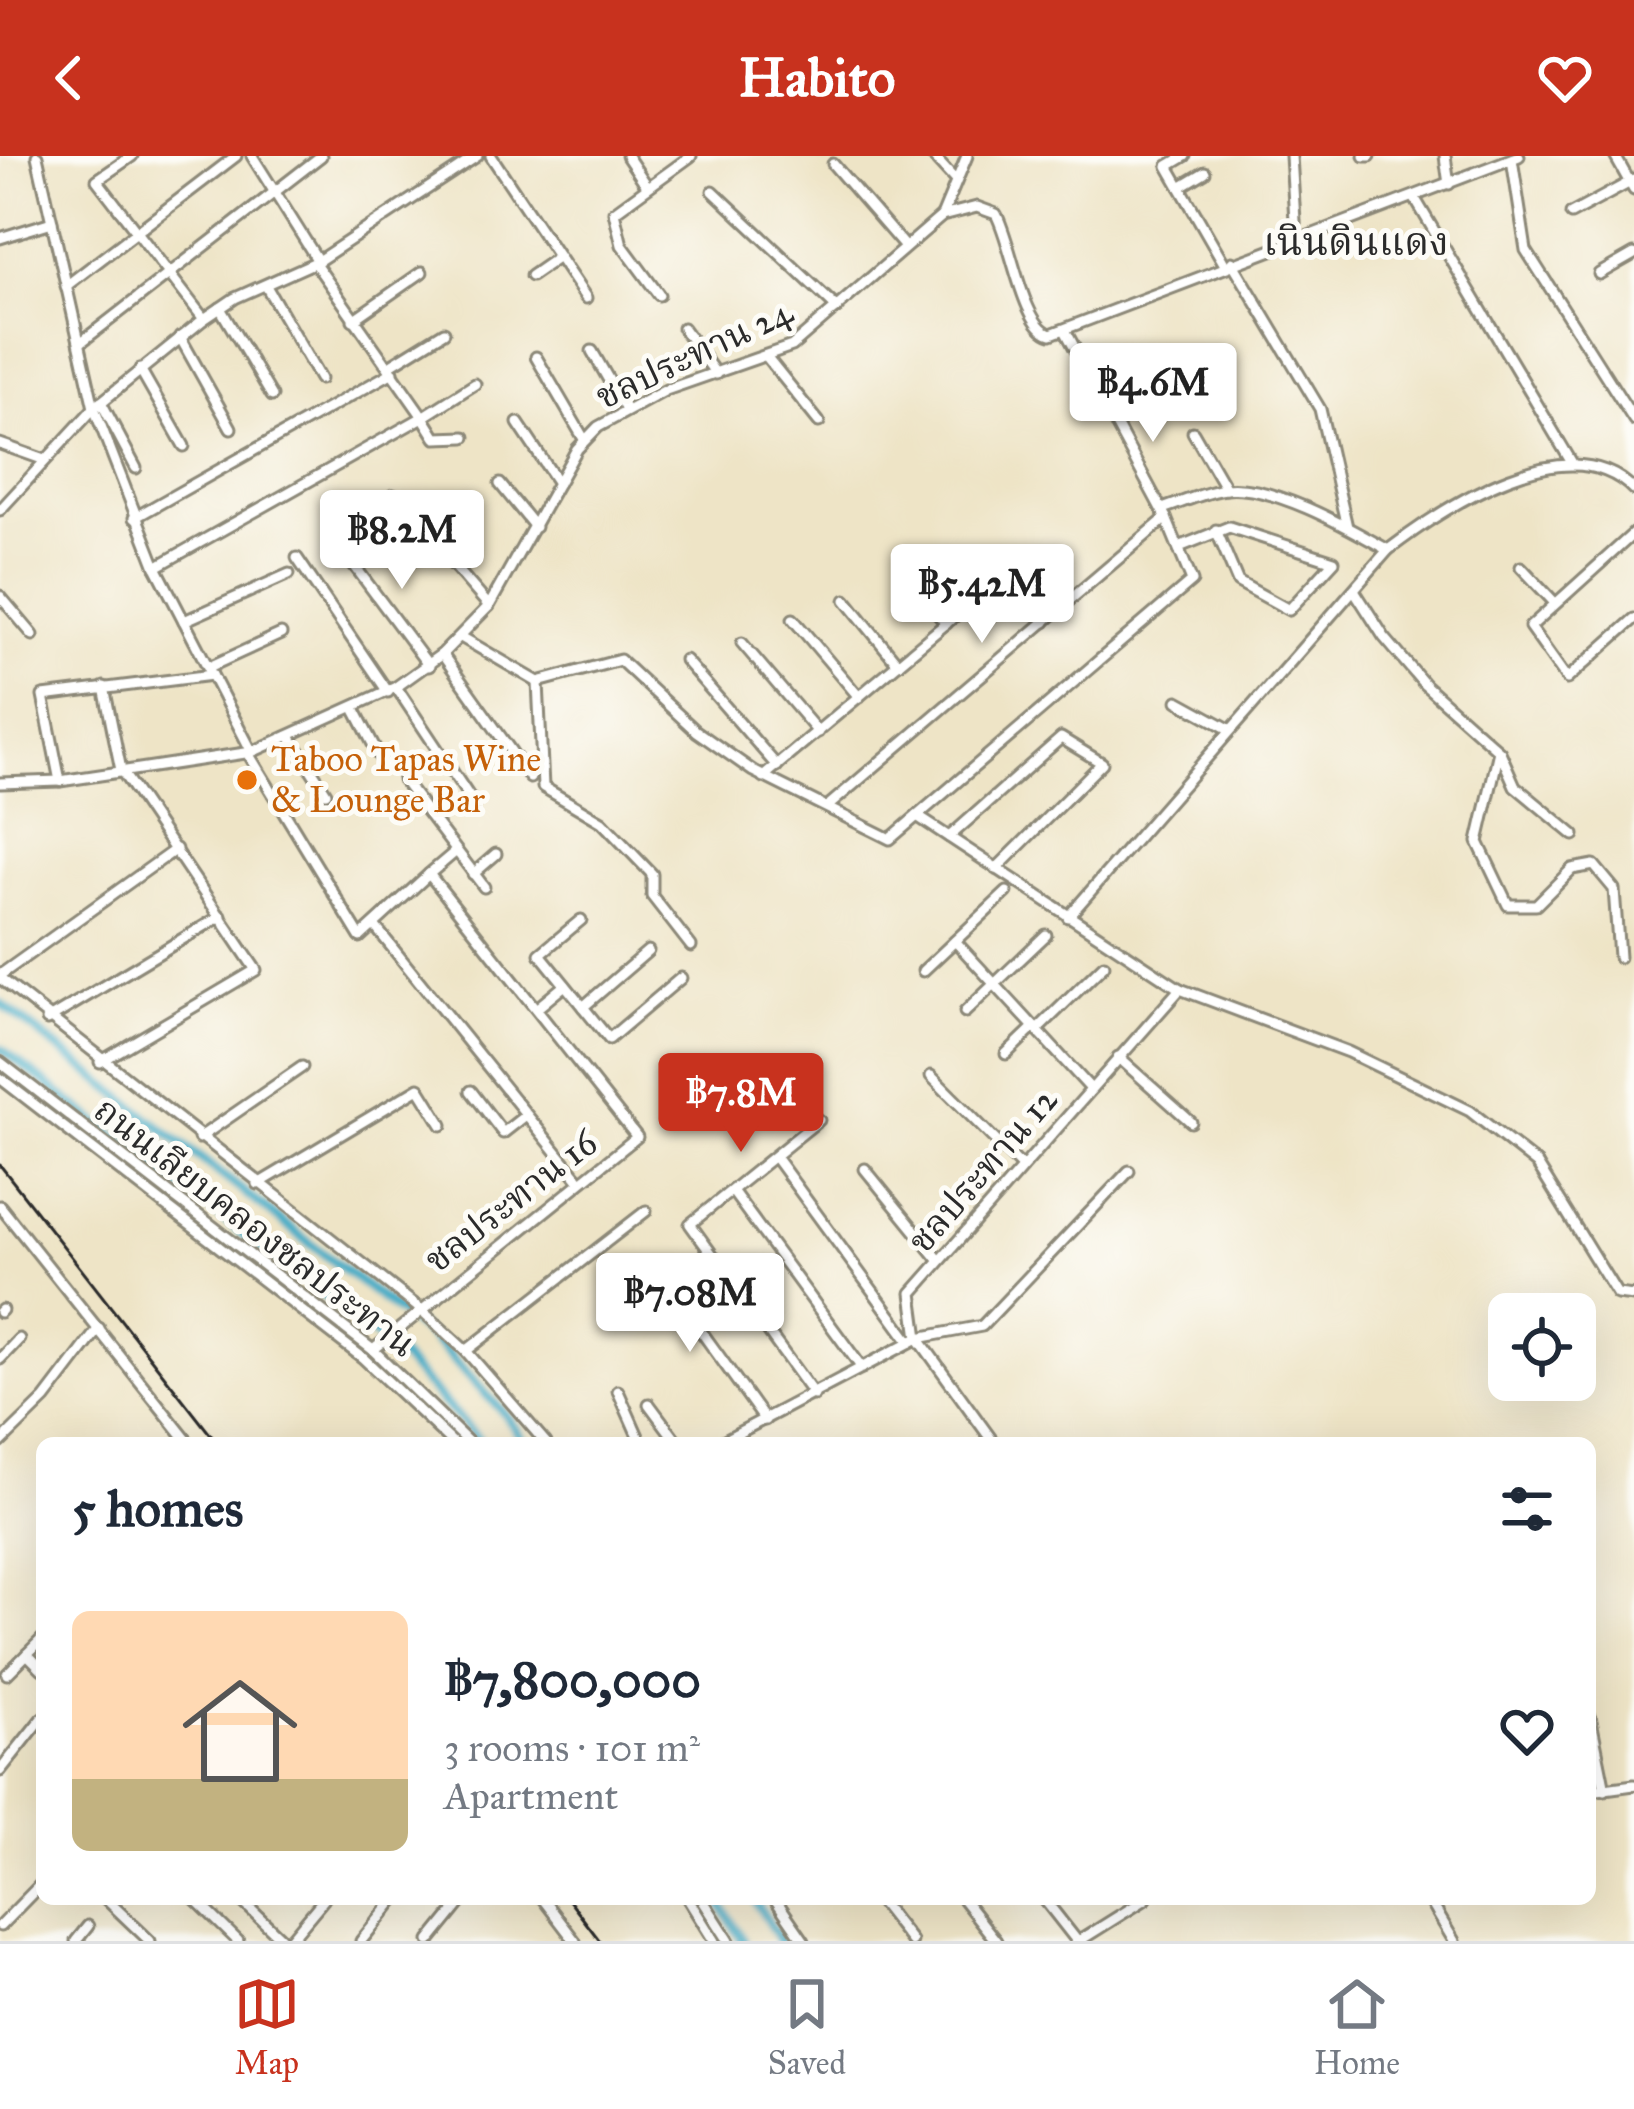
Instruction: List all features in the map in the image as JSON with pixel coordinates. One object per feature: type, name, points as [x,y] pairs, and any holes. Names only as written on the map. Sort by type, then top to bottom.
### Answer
[{"type":"street","points":[[37,156],[80,343],[134,518],[250,753],[361,937],[455,852]]},
{"type":"street","points":[[132,156],[97,180],[204,319]]},
{"type":"street","points":[[67,286],[236,156]]},
{"type":"street","points":[[252,156],[353,320],[436,438],[465,437]]},
{"type":"street","points":[[80,343],[321,156]]},
{"type":"street","points":[[0,510],[98,405],[204,319],[316,262],[477,156]]},
{"type":"street","points":[[491,156],[586,298]]},
{"type":"street","points":[[626,156],[647,186]]},
{"type":"street","points":[[659,296],[622,245],[613,218],[647,186],[691,156]]},
{"type":"street","points":[[933,156],[955,180]]},
{"type":"street","points":[[942,216],[967,156]]},
{"type":"street","points":[[1185,156],[1165,161],[1320,409],[1348,527]]},
{"type":"street","points":[[1291,156],[1296,237]]},
{"type":"street","points":[[1445,156],[1449,184]]},
{"type":"street","points":[[1571,214],[1633,184],[1616,156]]},
{"type":"street","points":[[942,216],[977,207],[996,214],[1036,327],[1044,333],[1065,330],[1296,237],[1515,158],[1526,250],[1634,420]]},
{"type":"street","points":[[833,164],[904,246]]},
{"type":"street","points":[[1180,187],[1205,172]]},
{"type":"street","points":[[713,191],[837,308]]},
{"type":"street","points":[[1414,197],[1573,463]]},
{"type":"street","name":"ชลประทาน 24","points":[[0,783],[60,781],[250,753],[392,689],[429,666],[489,606],[584,439],[626,410],[792,346],[942,216]]},
{"type":"street","points":[[0,238],[52,222]]},
{"type":"street","points":[[1599,274],[1634,254]]},
{"type":"street","points":[[531,276],[557,258]]},
{"type":"street","points":[[353,320],[422,272]]},
{"type":"street","points":[[266,286],[320,379]]},
{"type":"street","points":[[220,308],[272,396]]},
{"type":"street","points":[[683,328],[716,374]]},
{"type":"street","points":[[461,637],[538,682],[620,660],[696,731],[764,777],[890,839],[1192,581],[1164,514],[1065,330]]},
{"type":"street","points":[[134,518],[391,369],[444,332]]},
{"type":"street","points":[[180,337],[231,428]]},
{"type":"street","points":[[592,351],[626,410]]},
{"type":"street","points":[[766,356],[819,422]]},
{"type":"street","points":[[536,357],[584,439]]},
{"type":"street","points":[[140,369],[184,446]]},
{"type":"street","points":[[156,567],[475,384]]},
{"type":"street","points":[[98,405],[136,467]]},
{"type":"street","points":[[518,423],[558,483]]},
{"type":"street","points":[[1193,432],[1226,489]]},
{"type":"street","points":[[0,444],[45,460]]},
{"type":"street","points":[[1068,917],[1388,550],[1517,475],[1573,463],[1616,472],[1634,466]]},
{"type":"street","points":[[1616,472],[1634,490]]},
{"type":"street","points":[[500,484],[535,527]]},
{"type":"street","points":[[827,807],[1164,514],[1226,489],[1292,504],[1388,550]]},
{"type":"street","points":[[393,495],[489,606]]},
{"type":"street","points":[[1179,547],[1216,530],[1228,527],[1334,561],[1288,610],[1238,582],[1216,530]]},
{"type":"street","points":[[1634,533],[1530,627],[1568,680],[1634,619]]},
{"type":"street","points":[[338,544],[429,666]]},
{"type":"street","points":[[297,558],[474,804]]},
{"type":"street","points":[[764,777],[1024,558]]},
{"type":"street","points":[[1521,567],[1555,603]]},
{"type":"street","points":[[184,621],[289,574]]},
{"type":"street","points":[[906,575],[946,624]]},
{"type":"street","points":[[1003,576],[1045,622]]},
{"type":"street","points":[[1354,590],[1375,626],[1426,685],[1499,751],[1515,786],[1574,835]]},
{"type":"street","points":[[0,596],[33,635]]},
{"type":"street","points":[[846,600],[898,664]]},
{"type":"street","points":[[793,620],[859,697]]},
{"type":"street","points":[[60,781],[43,696],[211,671],[281,634]]},
{"type":"street","points":[[742,643],[818,732]]},
{"type":"street","points":[[442,654],[530,778]]},
{"type":"street","points":[[685,660],[778,766]]},
{"type":"street","points":[[538,682],[543,787],[602,822],[652,874],[652,896],[691,946]]},
{"type":"street","points":[[100,1062],[256,970],[121,770],[104,687]]},
{"type":"street","points":[[1178,701],[1229,729]]},
{"type":"street","points":[[354,708],[385,766]]},
{"type":"street","points":[[291,738],[326,793]]},
{"type":"street","points":[[949,837],[1061,738],[1097,756],[1102,763],[996,869]]},
{"type":"street","points":[[1499,751],[1478,842],[1508,905],[1536,904],[1572,869],[1594,865],[1614,889],[1619,957]]},
{"type":"street","points":[[403,780],[484,887]]},
{"type":"street","points":[[917,816],[1180,989],[1348,1052],[1470,1111],[1538,1164],[1617,1294],[1634,1296]]},
{"type":"street","points":[[176,849],[0,977],[100,1062],[419,1308],[466,1351],[541,1437]]},
{"type":"street","points":[[473,874],[496,854]]},
{"type":"street","points":[[429,874],[536,1010],[565,986]]},
{"type":"street","points":[[923,971],[1007,892]]},
{"type":"street","points":[[47,1020],[221,916]]},
{"type":"street","points":[[581,920],[540,954],[609,1040],[682,978]]},
{"type":"street","points":[[374,926],[580,1181]]},
{"type":"street","points":[[965,1012],[1046,935]]},
{"type":"street","points":[[955,941],[1090,1088]]},
{"type":"street","points":[[583,1007],[648,951]]},
{"type":"street","points":[[1006,1054],[1104,965]]},
{"type":"street","name":"ชลประทาน 12","points":[[914,1340],[912,1293],[1180,989]]},
{"type":"street","name":"ชลประทาน 16","points":[[373,1350],[419,1308],[637,1137],[536,1010]]},
{"type":"street","points":[[1118,1057],[1191,1122]]},
{"type":"street","name":"ถนนเลียบคลองชลประทาน","points":[[0,1062],[373,1350],[463,1437]]},
{"type":"street","points":[[199,1138],[302,1067]]},
{"type":"street","points":[[931,1076],[1021,1166]]},
{"type":"street","name":"ถนนเลียบคลองชลประทาน","points":[[0,1078],[362,1358],[447,1437]]},
{"type":"street","points":[[258,1184],[418,1088],[442,1125]]},
{"type":"street","points":[[471,1091],[503,1133],[526,1115]]},
{"type":"street","points":[[814,1395],[690,1224],[819,1120]]},
{"type":"street","points":[[775,1156],[989,1437]]},
{"type":"street","points":[[865,1169],[939,1260]]},
{"type":"street","points":[[731,1437],[914,1340],[982,1326],[1129,1171]]},
{"type":"street","points":[[733,1192],[862,1369]]},
{"type":"street","points":[[0,1207],[184,1437]]},
{"type":"street","points":[[466,1351],[646,1211]]},
{"type":"street","points":[[652,1264],[765,1420]]},
{"type":"street","points":[[0,1443],[45,1399],[99,1328]]},
{"type":"street","points":[[0,1359],[19,1339]]},
{"type":"street","points":[[618,1391],[637,1437]]},
{"type":"street","points":[[650,1404],[674,1437]]},
{"type":"street","points":[[7,1674],[36,1646]]},
{"type":"street","points":[[27,1654],[36,1663]]},
{"type":"street","points":[[0,1771],[36,1726]]},
{"type":"street","points":[[1596,1746],[1605,1790]]},
{"type":"street","points":[[1596,1791],[1634,1785]]},
{"type":"street","points":[[0,1925],[36,1889]]},
{"type":"street","points":[[112,1905],[150,1941]]},
{"type":"street","points":[[200,1905],[238,1941]]},
{"type":"street","points":[[247,1905],[286,1941],[318,1905]]},
{"type":"street","points":[[361,1941],[390,1905]]},
{"type":"street","points":[[430,1941],[459,1905]]},
{"type":"street","points":[[548,1905],[575,1941]]},
{"type":"street","points":[[692,1905],[714,1941]]},
{"type":"street","points":[[706,1905],[729,1941]]},
{"type":"street","points":[[780,1905],[804,1941]]},
{"type":"street","points":[[883,1905],[911,1941]]},
{"type":"street","points":[[968,1905],[996,1941]]},
{"type":"street","points":[[1049,1905],[1078,1941],[1122,1905]]},
{"type":"street","points":[[1433,1905],[1454,1941]]},
{"type":"street","points":[[76,1941],[88,1927]]},
{"type":"waterway","points":[[0,1003],[431,1337],[521,1437]]},
{"type":"waterway","points":[[0,1048],[392,1348],[476,1437]]},
{"type":"waterway","points":[[722,1905],[743,1941]]},
{"type":"waterway","points":[[758,1905],[780,1941]]},
{"type":"railway","points":[[0,1165],[212,1437]]},
{"type":"railway","points":[[573,1905],[600,1941]]},
{"type":"place","name":"Taboo Tapas Wine & Lounge Bar","points":[[247,780]]},
{"type":"district","name":"เนินดินแดง","points":[[1356,242]]}]
